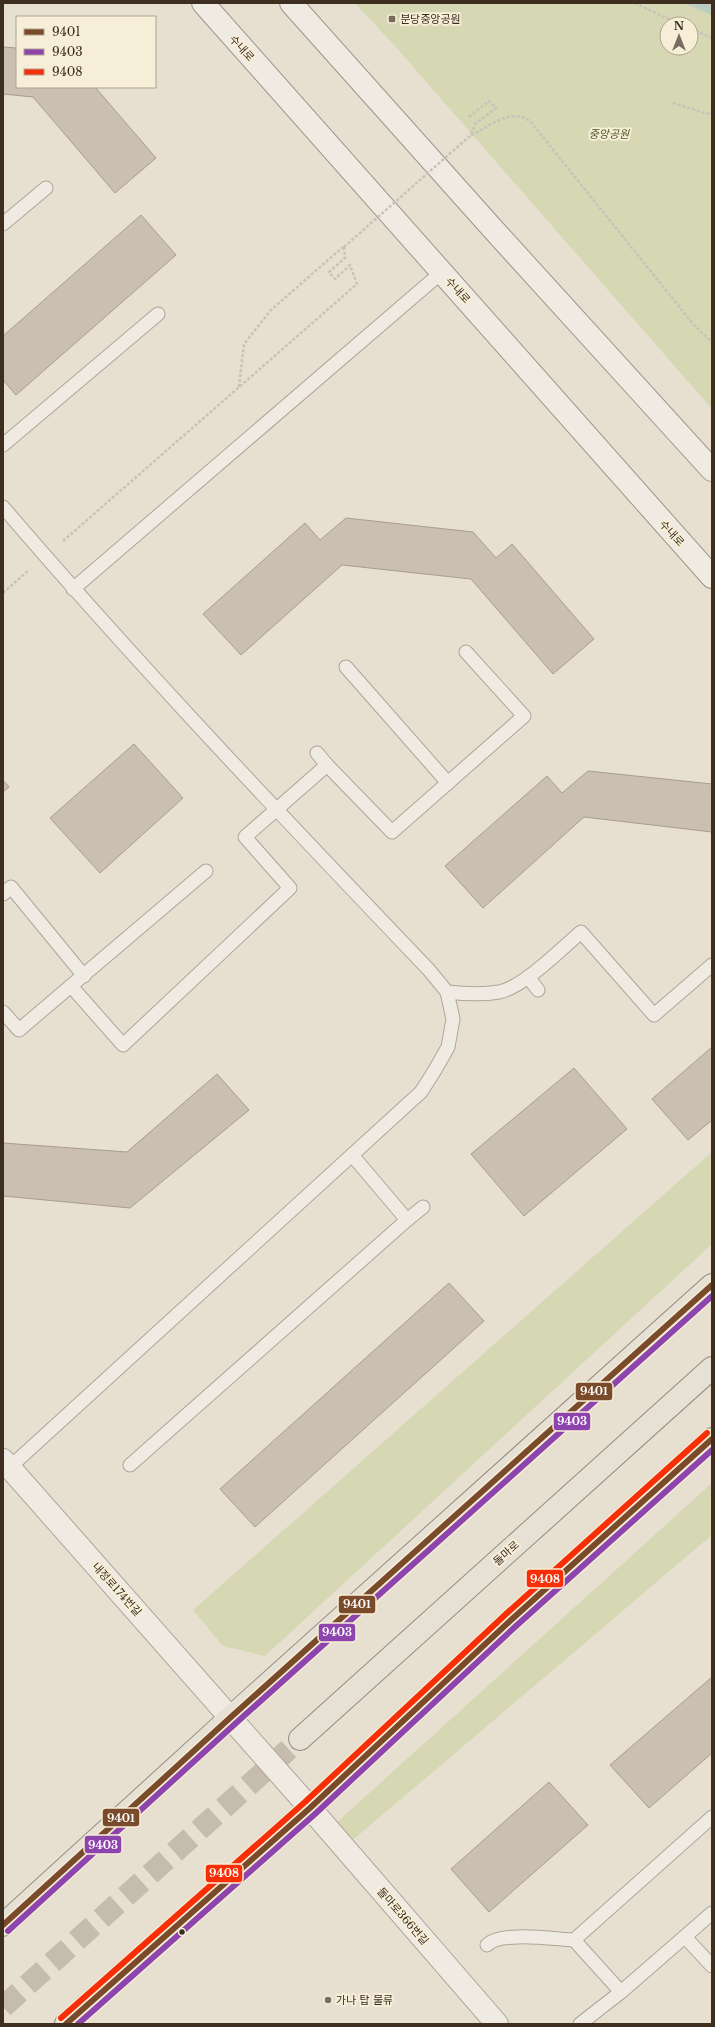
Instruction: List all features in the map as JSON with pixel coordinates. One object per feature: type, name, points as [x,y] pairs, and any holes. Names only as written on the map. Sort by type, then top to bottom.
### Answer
[{"type":"main road","name":"수내로","points":[[203,3],[712,577]]},
{"type":"main road","points":[[291,3],[492,228],[712,470]]},
{"type":"main road","points":[[3,1925],[231,1717],[712,1285]]},
{"type":"main road","name":"돌마로","points":[[300,1739],[712,1368]]},
{"type":"main road","points":[[66,2024],[310,1808],[511,1620],[712,1439]]},
{"type":"main road","name":"내정로174번길","points":[[5,1467],[231,1717],[310,1808]]},
{"type":"main road","name":"돌마로366번길","points":[[310,1808],[497,2024]]},
{"type":"lane","points":[[3,224],[46,188]]},
{"type":"lane","points":[[73,589],[442,272]]},
{"type":"lane","points":[[3,445],[158,314]]},
{"type":"lane","points":[[3,507],[73,589],[423,964],[447,992],[453,1019],[448,1047],[436,1070],[421,1092],[5,1467]]},
{"type":"lane","points":[[317,753],[392,832],[524,716],[466,652]]},
{"type":"lane","points":[[346,667],[448,782]]},
{"type":"lane","points":[[71,986],[122,1045],[290,888],[245,836],[327,765]]},
{"type":"lane","points":[[3,1012],[19,1030],[206,871]]},
{"type":"lane","points":[[3,894],[11,887],[84,976]]},
{"type":"lane","points":[[447,992],[477,994],[501,992],[520,983],[581,932],[654,1015],[712,965]]},
{"type":"lane","points":[[528,977],[538,990]]},
{"type":"lane","points":[[352,1155],[407,1220]]},
{"type":"lane","points":[[130,1465],[423,1207]]},
{"type":"lane","points":[[487,1945],[492,1940],[506,1937],[574,1940],[712,1817]]},
{"type":"lane","points":[[580,2024],[621,1992],[712,1913]]},
{"type":"lane","points":[[685,1937],[712,1966]]},
{"type":"lane","points":[[574,1940],[621,1992]]},
{"type":"path","points":[[635,3],[662,16]]},
{"type":"path","points":[[699,32],[712,38]]},
{"type":"path","points":[[469,117],[489,101],[496,108],[475,124],[471,135]]},
{"type":"path","points":[[673,103],[712,115]]},
{"type":"path","points":[[239,387],[244,344],[271,310],[471,135],[509,116],[522,117],[530,121],[693,324],[712,342]]},
{"type":"path","points":[[62,542],[357,284],[350,265],[335,279],[329,272],[345,258],[344,246]]},
{"type":"path","points":[[3,593],[32,567]]},
{"type":"green space","name":"중앙공원","points":[[355,3],[712,3],[712,409],[394,45]]},
{"type":"green space","points":[[712,1152],[712,1244],[265,1656],[223,1646],[193,1610]]},
{"type":"green space","points":[[712,1483],[712,1535],[354,1839],[336,1823]]},
{"type":"shaded area","points":[[684,3],[712,3],[712,15]]},
{"type":"building","points":[[3,47],[16,48],[16,88],[96,88],[156,158],[115,193],[33,97],[3,94]]},
{"type":"building","points":[[141,215],[176,255],[16,395],[3,380],[3,336]]},
{"type":"building","points":[[346,518],[473,532],[496,558],[512,544],[594,639],[553,674],[471,579],[342,565],[241,655],[203,614],[305,523],[320,540]]},
{"type":"building","points":[[134,744],[183,798],[100,873],[50,818]]},
{"type":"building","points":[[588,771],[712,784],[712,832],[584,817],[483,908],[445,866],[547,776],[562,793]]},
{"type":"building","points":[[3,780],[9,787],[3,792]]},
{"type":"building","points":[[712,1047],[712,1120],[688,1140],[652,1099]]},
{"type":"building","points":[[574,1068],[627,1129],[524,1216],[471,1154]]},
{"type":"building","points":[[217,1074],[249,1110],[130,1208],[3,1196],[3,1143],[127,1152]]},
{"type":"building","points":[[449,1283],[484,1321],[255,1527],[220,1489]]},
{"type":"building","points":[[712,1677],[712,1753],[649,1808],[610,1765]]},
{"type":"building","points":[[549,1782],[588,1825],[489,1912],[451,1869]]},
{"type":"tunnel","points":[[3,2007],[300,1739]]},
{"type":"transit line","name":"9401","points":[[3,1925],[231,1717],[712,1285]]},
{"type":"transit line","name":"9403","points":[[8,1931],[236,1723],[712,1296]]},
{"type":"transit line","name":"9408","points":[[61,2018],[305,1802],[506,1614],[707,1433]]},
{"type":"transit line","name":"9401","points":[[66,2024],[310,1808],[511,1620],[712,1439]]},
{"type":"transit line","name":"9403","points":[[78,2024],[315,1814],[516,1626],[712,1450]]},
{"type":"place","name":"분당중앙공원","points":[[392,19]]},
{"type":"place","name":"가나 탑 물류","points":[[328,2000]]}]
